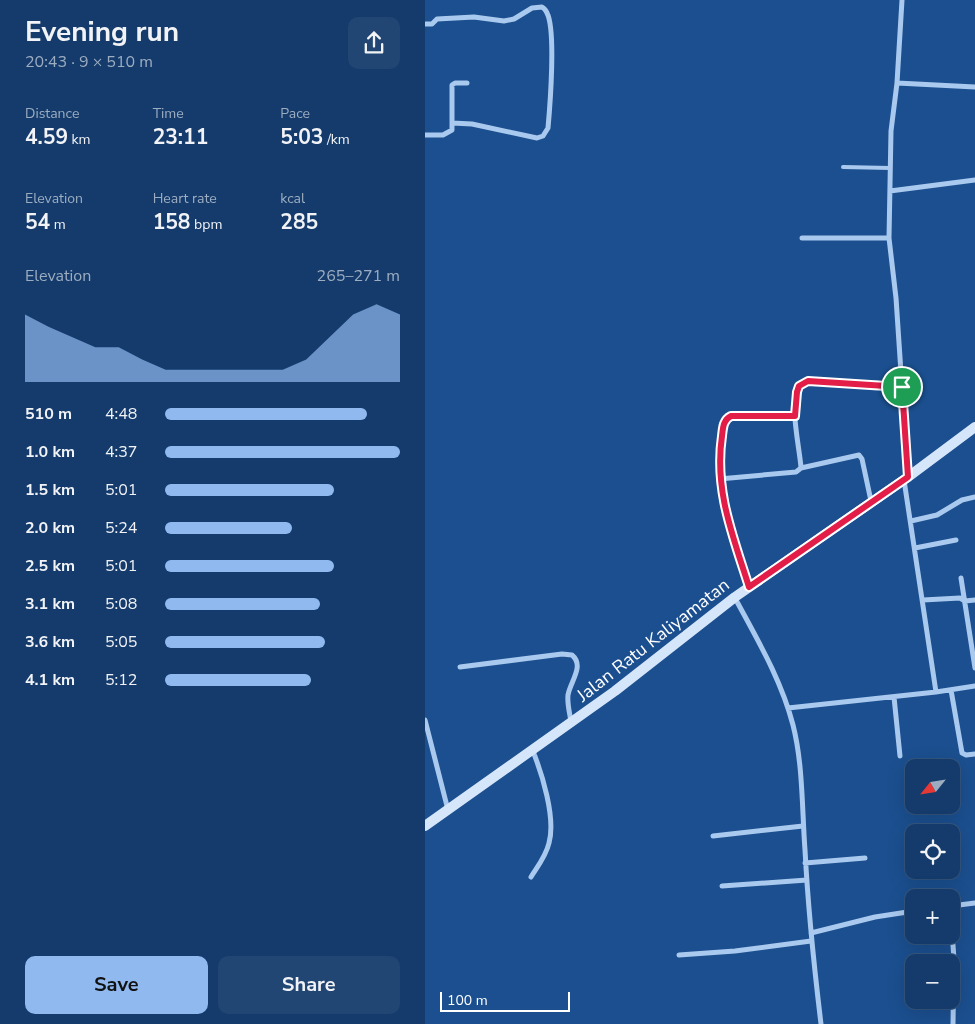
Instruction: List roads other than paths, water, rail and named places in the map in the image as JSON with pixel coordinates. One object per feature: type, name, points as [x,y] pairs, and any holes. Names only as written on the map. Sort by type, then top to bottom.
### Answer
[{"type":"main road","name":"Jalan Ratu Kaliyamatan","points":[[425,826],[615,691],[735,597],[906,478],[975,427]]},
{"type":"street","points":[[902,0],[897,83],[891,131],[889,238],[896,298],[906,478],[937,692]]},
{"type":"street","points":[[425,24],[432,24],[437,19],[446,18],[474,17],[503,21],[514,19],[537,7],[542,7],[547,11],[549,18],[552,59],[550,113],[548,128],[545,134],[537,138],[472,124],[453,123]]},
{"type":"street","points":[[425,135],[447,134],[452,130],[453,85],[455,83],[467,83]]},
{"type":"street","points":[[897,83],[975,87]]},
{"type":"street","points":[[890,191],[975,180]]},
{"type":"street","points":[[802,238],[889,238]]},
{"type":"street","points":[[801,468],[795,416],[799,386],[808,381],[902,387]]},
{"type":"street","points":[[749,587],[726,512],[719,479],[720,448],[724,423],[731,416],[795,416]]},
{"type":"street","points":[[719,479],[796,472],[801,468],[859,455],[862,459],[871,501]]},
{"type":"street","points":[[911,521],[937,515],[962,500],[975,497]]},
{"type":"street","points":[[915,548],[955,540]]},
{"type":"street","points":[[961,578],[975,668]]},
{"type":"street","points":[[735,597],[767,657],[788,708],[797,743],[811,941],[821,1024]]},
{"type":"street","points":[[923,600],[960,598],[965,601],[975,600]]},
{"type":"street","points":[[460,667],[562,654],[572,655],[576,659],[577,666],[568,697],[571,723]]},
{"type":"street","points":[[788,708],[937,692],[975,686]]},
{"type":"street","points":[[951,690],[962,753],[966,755],[975,754]]},
{"type":"street","points":[[894,697],[900,756]]},
{"type":"street","points":[[425,720],[448,810]]},
{"type":"street","points":[[531,877],[544,858],[550,842],[551,826],[541,770],[532,749]]},
{"type":"street","points":[[713,836],[803,826]]},
{"type":"street","points":[[805,863],[865,858]]},
{"type":"street","points":[[722,886],[807,880]]},
{"type":"street","points":[[960,905],[975,903]]},
{"type":"street","points":[[811,933],[905,912]]},
{"type":"street","points":[[679,955],[735,951],[811,941]]},
{"type":"street","points":[[953,944],[953,1024]]},
{"type":"lane","points":[[843,167],[890,168]]}]
